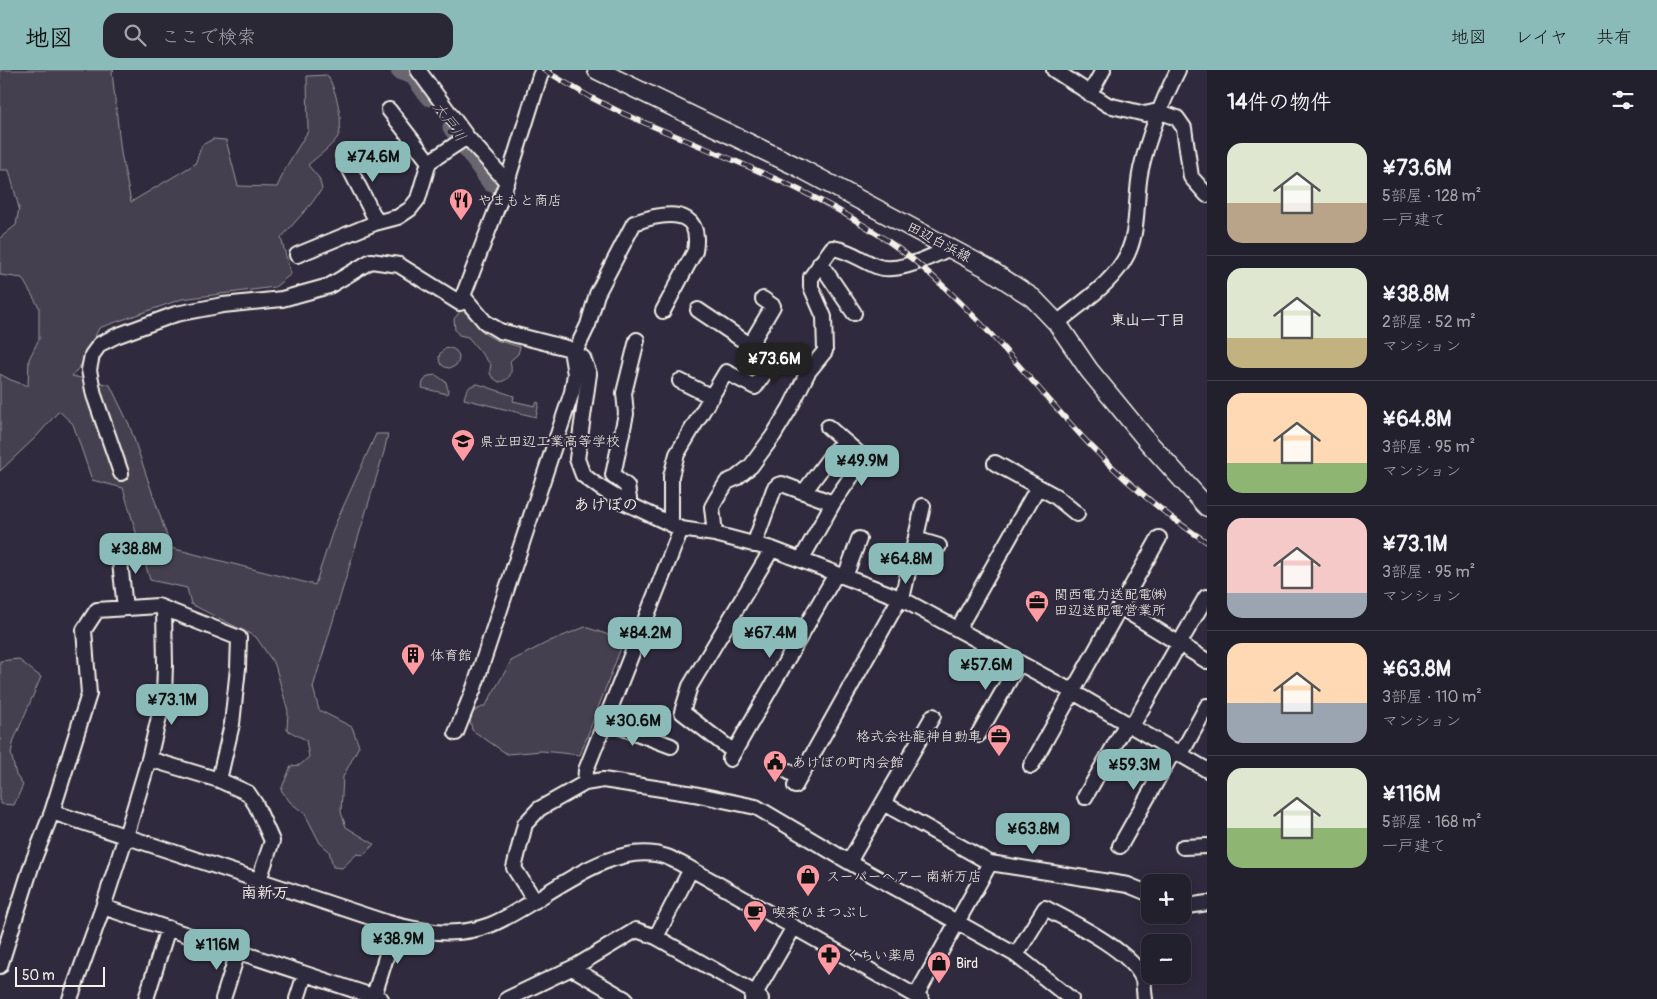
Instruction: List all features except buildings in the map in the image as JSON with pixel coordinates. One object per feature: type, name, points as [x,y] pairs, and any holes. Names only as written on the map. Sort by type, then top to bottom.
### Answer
[{"type":"main road","name":"田辺白浜線","points":[[597,70],[798,167],[988,268],[1033,298],[1057,324],[1089,370],[1149,443],[1207,507]]},
{"type":"street","points":[[418,70],[464,139],[507,182]]},
{"type":"street","points":[[543,70],[507,182],[464,296],[485,322],[500,331],[573,351],[583,358],[589,374],[577,459],[583,475],[599,488],[630,505],[676,526],[715,534],[772,550],[901,598],[1073,692],[1207,770]]},
{"type":"street","points":[[1054,70],[1108,105],[1145,114],[1158,111],[1177,118],[1184,128],[1190,177],[1207,196]]},
{"type":"street","points":[[1090,94],[1103,70]]},
{"type":"street","points":[[1057,324],[1112,277],[1124,260],[1134,237],[1140,170],[1158,111],[1178,70]]},
{"type":"street","points":[[389,110],[429,162]]},
{"type":"street","points":[[297,255],[377,222],[398,217],[410,209],[418,198],[429,162],[464,139]]},
{"type":"street","points":[[344,156],[377,222]]},
{"type":"street","points":[[456,733],[474,688],[572,392],[575,374],[573,351],[588,325],[597,294],[634,223],[647,218],[669,214],[685,217],[692,222],[697,240],[695,251],[663,311]]},
{"type":"street","points":[[715,534],[712,507],[717,498],[727,482],[736,478],[751,466],[773,436],[790,408],[808,372],[825,351],[824,317],[811,287],[811,277],[832,248],[843,249],[877,267],[891,269],[916,262],[951,248]]},
{"type":"street","points":[[121,473],[94,394],[89,370],[92,355],[100,344],[116,336],[176,314],[223,305],[282,299],[329,286],[371,261],[399,265],[460,303]]},
{"type":"street","points":[[820,263],[854,313]]},
{"type":"street","points":[[750,345],[773,306],[763,299]]},
{"type":"street","points":[[698,310],[750,345],[770,366],[814,365]]},
{"type":"street","points":[[630,505],[627,486],[613,475],[626,414],[624,393],[637,340]]},
{"type":"street","points":[[585,783],[586,770],[606,721],[676,526],[671,476],[677,454],[726,372],[755,388],[770,366]]},
{"type":"street","points":[[680,381],[712,397]]},
{"type":"street","points":[[801,560],[833,503],[864,458],[828,427]]},
{"type":"street","points":[[804,492],[836,449]]},
{"type":"street","points":[[995,463],[1055,496],[1077,514]]},
{"type":"street","points":[[754,545],[774,489],[778,485],[782,484],[833,503]]},
{"type":"street","points":[[958,629],[1038,487]]},
{"type":"street","points":[[786,770],[797,782],[901,598],[923,506]]},
{"type":"street","points":[[772,550],[690,686],[682,712],[732,756],[841,575],[859,538]]},
{"type":"street","points":[[1031,766],[1159,538]]},
{"type":"street","points":[[916,539],[939,546]]},
{"type":"street","points":[[118,544],[125,608]]},
{"type":"street","points":[[1085,797],[1179,644],[1206,596]]},
{"type":"street","points":[[0,966],[32,864],[52,812],[89,694],[84,630],[97,610],[158,606],[239,638],[232,724],[219,780]]},
{"type":"street","points":[[1120,607],[1207,660]]},
{"type":"street","points":[[70,999],[126,836],[164,696],[166,665],[164,608]]},
{"type":"street","points":[[978,735],[1019,662]]},
{"type":"street","points":[[1120,846],[1207,706]]},
{"type":"street","points":[[849,862],[933,716]]},
{"type":"street","points":[[606,721],[671,746]]},
{"type":"street","points":[[148,759],[219,780],[248,794],[256,805],[272,841],[259,880]]},
{"type":"street","points":[[535,901],[514,868],[525,824],[539,809],[585,783],[603,780],[694,794],[756,807],[849,862],[1016,955],[1071,999]]},
{"type":"street","points":[[883,803],[990,863],[1128,885],[1141,890]]},
{"type":"street","points":[[52,812],[396,925],[431,933],[462,932],[490,925],[595,865],[620,857],[644,854],[666,857],[691,869],[919,998],[990,863]]},
{"type":"street","points":[[1183,848],[1207,846]]},
{"type":"street","points":[[656,937],[691,869]]},
{"type":"street","points":[[1191,906],[1207,903]]},
{"type":"street","points":[[103,907],[376,998],[396,925]]},
{"type":"street","points":[[1016,955],[1044,908],[1086,930],[1121,953],[1137,970],[1142,979],[1145,999]]},
{"type":"street","points":[[507,999],[572,968],[636,930],[656,937],[756,997],[794,927]]},
{"type":"street","points":[[146,999],[168,928]]},
{"type":"street","points":[[222,999],[238,952]]},
{"type":"street","points":[[572,968],[625,999]]},
{"type":"street","points":[[297,999],[305,974]]},
{"type":"shaded area","points":[[0,70],[114,70],[112,72],[121,153],[131,202],[195,164],[202,145],[213,139],[226,140],[238,186],[277,187],[286,167],[308,131],[307,76],[327,75],[330,80],[340,116],[339,132],[331,145],[308,165],[319,178],[322,189],[281,238],[291,274],[275,287],[182,299],[99,328],[84,361],[72,376],[110,385],[129,424],[171,548],[315,585],[334,527],[376,434],[388,434],[313,687],[319,710],[352,727],[359,746],[343,777],[341,812],[346,827],[374,844],[364,855],[357,854],[342,868],[333,867],[329,851],[320,843],[305,814],[290,802],[281,790],[291,766],[300,765],[309,757],[306,740],[287,730],[288,711],[275,665],[256,637],[191,604],[187,588],[150,580],[123,488],[92,480],[73,424],[59,411],[36,437],[0,471],[0,374],[28,386],[29,359],[39,339],[39,307],[22,278],[0,275],[0,238],[16,225],[19,208],[9,170],[0,170]]},
{"type":"shaded area","points":[[462,309],[485,334],[496,340],[520,347],[518,354],[510,361],[511,372],[509,377],[503,381],[499,382],[492,377],[490,373],[491,365],[468,337],[459,335],[455,330],[454,319]]},
{"type":"shaded area","points":[[449,348],[456,351],[459,358],[456,365],[449,368],[442,365],[439,358],[442,351]]},
{"type":"shaded area","points":[[436,375],[446,382],[447,394],[422,388],[423,382],[428,376]]},
{"type":"shaded area","points":[[478,384],[514,396],[513,401],[535,406],[537,402],[539,403],[536,417],[464,399],[468,388]]},
{"type":"shaded area","points":[[585,627],[624,640],[580,755],[542,751],[507,754],[472,730],[469,714],[486,705],[511,661],[550,641]]},
{"type":"shaded area","points":[[18,659],[41,677],[14,740],[11,753],[16,775],[23,785],[14,805],[0,804],[0,661]]},
{"type":"waterway","name":"大戸川","points":[[401,70],[414,74],[430,96]]},
{"type":"waterway","name":"大戸川","points":[[453,127],[492,182]]},
{"type":"railway","points":[[544,70],[620,112],[811,196],[847,215],[882,237],[916,262],[962,304],[984,326],[1088,443],[1116,470],[1160,508],[1207,542]]},
{"type":"place","name":"やまもと商店","points":[[461,221]]},
{"type":"place","name":"県立田辺工業高等学校","points":[[463,462]]},
{"type":"place","name":"関西電力送配電㈱ 田辺送配電営業所","points":[[1037,623]]},
{"type":"place","name":"体育館","points":[[413,676]]},
{"type":"place","name":"格式会社龍神自動車","points":[[999,757]]},
{"type":"place","name":"あけぼの町内会館","points":[[775,783]]},
{"type":"place","name":"スーパーヘアー 南新万店","points":[[808,897]]},
{"type":"place","name":"喫茶ひまつぶし","points":[[755,933]]},
{"type":"place","name":"くちい薬局","points":[[829,976]]},
{"type":"place","name":"Bird","points":[[939,984]]},
{"type":"district","name":"東山一丁目","points":[[1148,320]]},
{"type":"district","name":"あけぼの","points":[[606,505]]},
{"type":"district","name":"南新万","points":[[265,893]]}]
